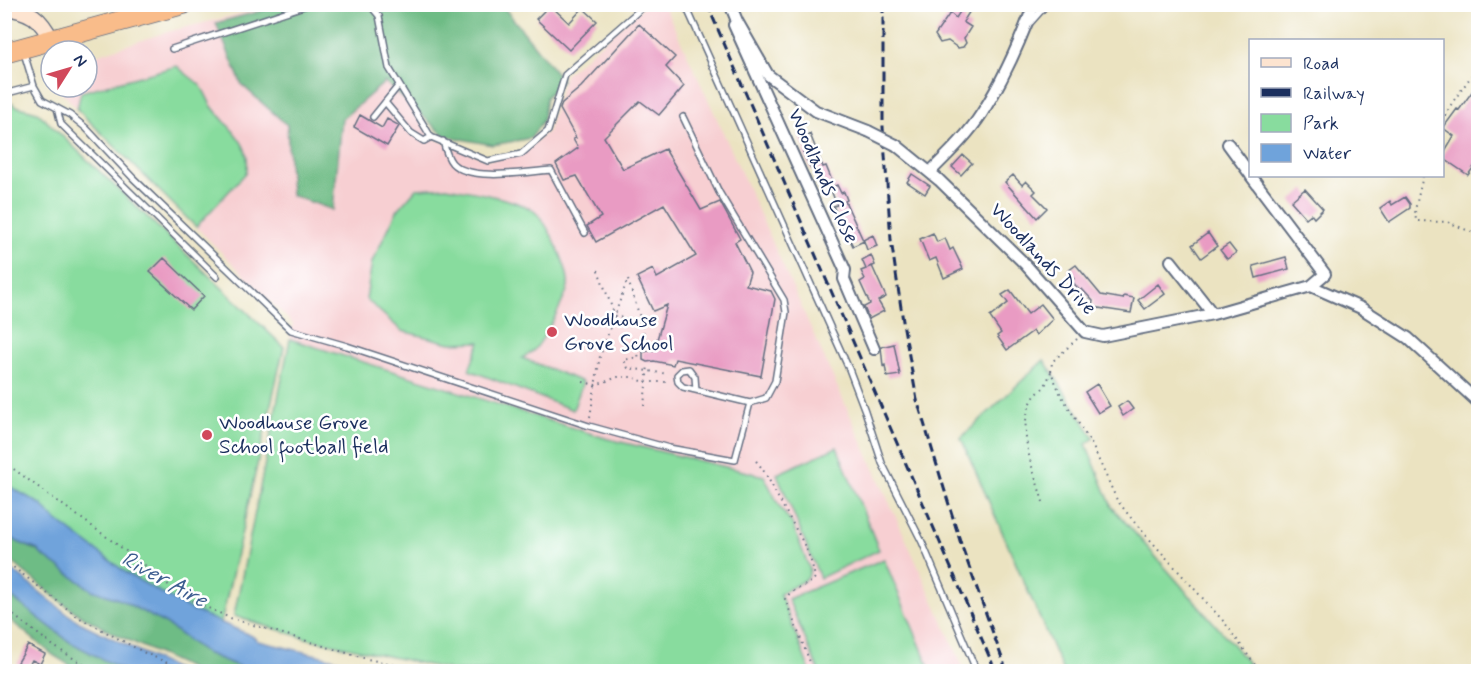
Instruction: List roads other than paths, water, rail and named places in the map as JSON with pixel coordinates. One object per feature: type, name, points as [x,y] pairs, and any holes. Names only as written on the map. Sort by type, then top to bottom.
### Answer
[{"type":"highway","points":[[58,39],[142,10],[171,6]]},
{"type":"highway","points":[[14,51],[39,44]]},
{"type":"street","name":"Woodlands Drive","points":[[730,4],[737,21],[768,75],[816,111],[868,131],[896,145],[930,172],[1025,264],[1085,332],[1103,336],[1213,314],[1311,286]]},
{"type":"street","points":[[930,172],[966,135],[982,114],[1017,50],[1034,4]]},
{"type":"street","points":[[4,7],[32,14],[44,24],[51,39]]},
{"type":"street","name":"Woodlands Close","points":[[737,21],[734,25],[845,270],[844,279],[874,349]]},
{"type":"street","points":[[1228,144],[1249,172]]},
{"type":"street","points":[[1252,177],[1324,274],[1311,286],[1361,308],[1408,338],[1479,402]]},
{"type":"street","points":[[1171,261],[1213,314]]},
{"type":"lane","points":[[172,49],[310,4]]},
{"type":"lane","points":[[369,4],[379,16]]},
{"type":"lane","points":[[378,4],[388,68],[431,137],[488,160],[521,154],[548,131],[565,75],[643,7],[642,4]]},
{"type":"lane","points":[[685,4],[849,369],[882,463],[922,542],[977,672]]},
{"type":"lane","points":[[1025,27],[1047,4]]},
{"type":"lane","points":[[14,51],[42,100],[86,128],[133,178],[291,330],[347,346],[588,426],[669,448],[735,460],[750,403]]},
{"type":"lane","points":[[373,117],[399,85]]},
{"type":"lane","points":[[4,94],[34,86]]},
{"type":"lane","points":[[385,102],[411,133],[424,141],[431,137]]},
{"type":"lane","points":[[57,108],[61,124],[217,277]]},
{"type":"lane","points":[[683,117],[719,192],[784,300],[786,312],[775,381],[766,398],[750,403],[683,387],[678,378],[682,370],[689,369],[695,377],[696,390]]},
{"type":"lane","points":[[443,141],[448,157],[454,166],[473,173],[497,175],[551,170],[585,233]]},
{"type":"water","name":"River Aire","points":[[5,484],[42,505],[52,517],[128,574],[192,610],[252,636],[258,641],[385,671],[250,671],[206,653],[166,624],[121,600],[92,590],[38,550],[18,542],[5,533]]},
{"type":"water","points":[[5,564],[81,623],[180,671],[127,672],[70,642],[5,592]]},
{"type":"railway","points":[[707,4],[996,672]]},
{"type":"railway","points":[[883,4],[883,127],[891,240],[917,400],[961,544],[1007,672]]},
{"type":"place","name":"Woodhouse Grove School","points":[[552,332]]},
{"type":"place","name":"Woodhouse Grove School football field","points":[[207,435]]}]
